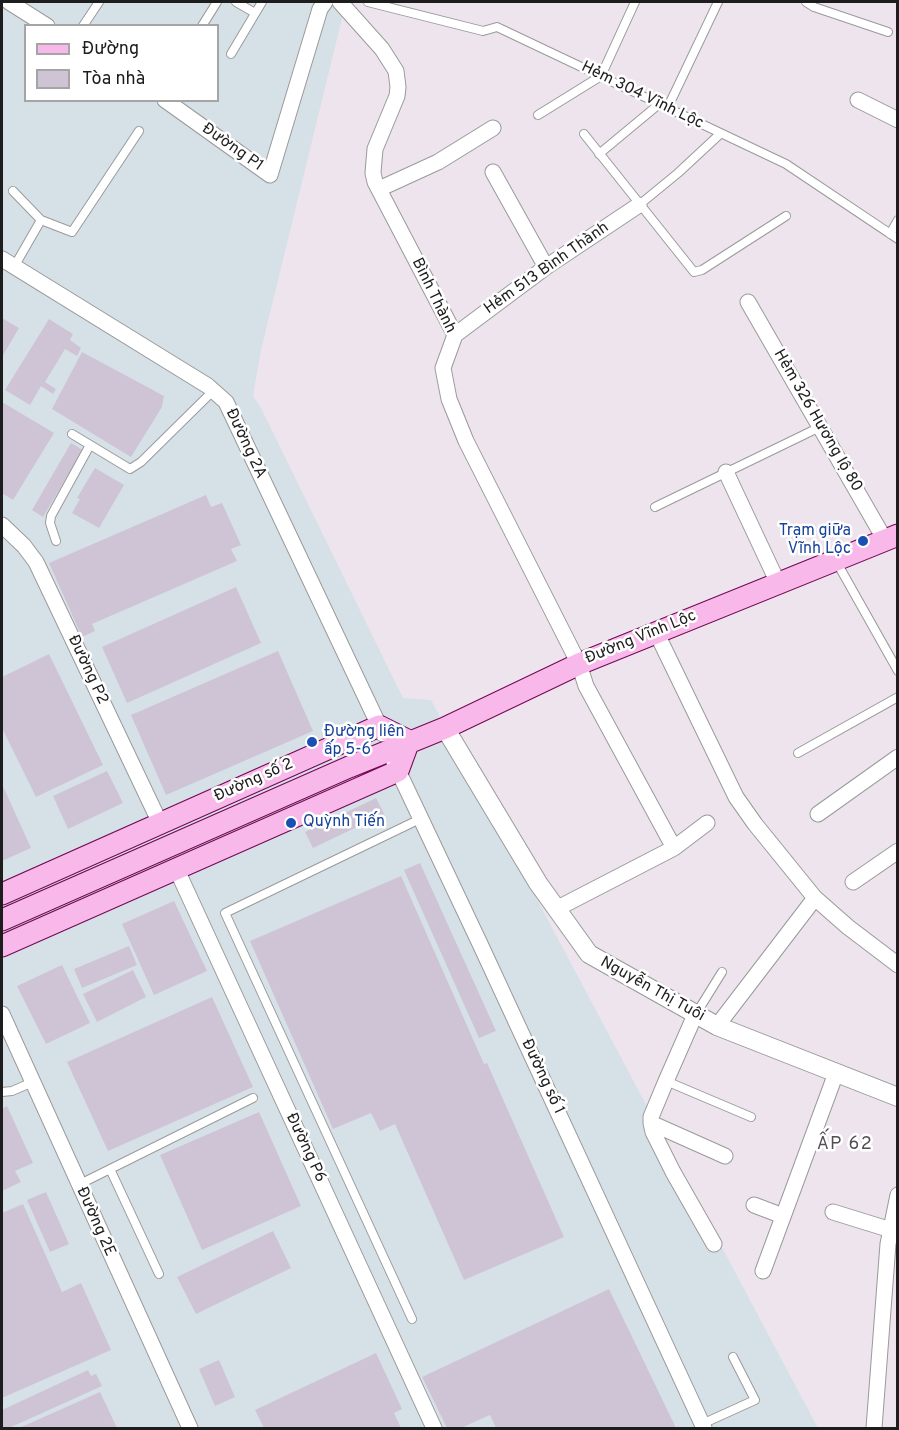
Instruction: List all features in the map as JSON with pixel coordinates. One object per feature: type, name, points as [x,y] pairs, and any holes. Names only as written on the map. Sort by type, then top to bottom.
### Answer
[{"type":"main road","name":"Đường Vĩnh Lộc","points":[[409,741],[446,728],[579,664],[891,537]]},
{"type":"main road","points":[[2,946],[176,868],[394,761],[409,741],[379,726]]},
{"type":"main road","name":"Đường số 2","points":[[2,894],[379,726]]},
{"type":"main road","name":"Đường số 2","points":[[2,920],[349,767],[394,761]]},
{"type":"street","points":[[9,2],[44,24]]},
{"type":"street","name":"Đường P1","points":[[168,102],[270,175],[325,2]]},
{"type":"street","name":"Bình Thành","points":[[339,2],[382,49],[396,71],[397,96],[373,157],[373,173],[379,189],[455,335],[443,368],[449,399],[466,441],[579,664],[586,686],[674,849]]},
{"type":"street","points":[[858,100],[897,120]]},
{"type":"street","points":[[379,189],[438,162],[493,128]]},
{"type":"street","points":[[493,172],[546,267]]},
{"type":"street","name":"Hẻm 513 Bình Thành","points":[[455,335],[546,267],[639,204]]},
{"type":"street","name":"Đường 2A","points":[[8,263],[213,391],[225,402],[379,726]]},
{"type":"street","name":"Hẻm 326 Hương lộ 80","points":[[748,302],[820,427],[891,537]]},
{"type":"street","points":[[726,472],[778,583]]},
{"type":"street","name":"Đường P2","points":[[2,525],[24,546],[36,562],[160,824]]},
{"type":"street","points":[[656,632],[736,797],[755,824],[815,897],[848,927],[897,965]]},
{"type":"street","name":"Đường số 1","points":[[379,726],[420,819],[703,1426]]},
{"type":"street","name":"Nguyễn Thị Tuôi","points":[[446,728],[538,883],[589,954],[717,1026],[897,1096]]},
{"type":"street","points":[[818,814],[897,757]]},
{"type":"street","points":[[556,909],[674,849],[707,822]]},
{"type":"street","points":[[853,882],[897,851]]},
{"type":"street","name":"Đường P6","points":[[176,868],[434,1428]]},
{"type":"street","points":[[717,1026],[815,897]]},
{"type":"street","name":"Đường 2E","points":[[2,1014],[190,1428]]},
{"type":"street","points":[[696,1015],[651,1118],[651,1124],[653,1132],[714,1244]]},
{"type":"street","points":[[763,1271],[836,1073]]},
{"type":"street","points":[[651,1124],[725,1156]]},
{"type":"street","points":[[874,1428],[888,1244],[897,1195]]},
{"type":"street","points":[[754,1205],[783,1216]]},
{"type":"street","points":[[832,1212],[891,1230]]},
{"type":"lane","points":[[84,24],[99,2]]},
{"type":"lane","points":[[203,24],[218,2]]},
{"type":"lane","points":[[236,2],[255,13]]},
{"type":"lane","points":[[231,54],[262,2]]},
{"type":"lane","name":"Hẻm 304 Vĩnh Lộc","points":[[368,2],[483,31],[496,27],[786,164],[894,237]]},
{"type":"lane","points":[[538,115],[601,76],[635,2]]},
{"type":"lane","points":[[667,109],[718,2]]},
{"type":"lane","points":[[806,2],[814,7],[888,32]]},
{"type":"lane","points":[[599,154],[658,105]]},
{"type":"lane","points":[[14,191],[41,220],[72,232],[139,131]]},
{"type":"lane","points":[[584,134],[694,272],[702,270],[786,216]]},
{"type":"lane","points":[[639,204],[678,173],[720,134]]},
{"type":"lane","points":[[8,263],[41,220]]},
{"type":"lane","points":[[894,237],[897,220]]},
{"type":"lane","points":[[72,434],[126,468],[132,468],[141,462],[213,391]]},
{"type":"lane","points":[[655,507],[820,427]]},
{"type":"lane","points":[[56,541],[50,523],[51,516],[90,445]]},
{"type":"lane","points":[[835,560],[897,670]]},
{"type":"lane","points":[[798,753],[897,697]]},
{"type":"lane","points":[[412,1319],[225,913],[420,819]]},
{"type":"lane","points":[[696,1015],[722,972]]},
{"type":"lane","points":[[2,1092],[12,1091],[33,1082]]},
{"type":"lane","points":[[666,1082],[751,1117]]},
{"type":"lane","points":[[78,1185],[253,1098]]},
{"type":"lane","points":[[110,1169],[159,1274]]},
{"type":"lane","points":[[703,1426],[755,1400],[733,1357]]},
{"type":"shaded area","points":[[2,2],[346,2],[261,350],[253,396],[261,408],[403,698],[431,700],[818,1428],[2,1428]]},
{"type":"building","points":[[2,318],[19,328],[2,357]]},
{"type":"building","points":[[49,319],[73,334],[70,340],[81,348],[77,356],[65,349],[45,382],[56,389],[53,394],[41,386],[30,405],[5,390]]},
{"type":"building","points":[[82,352],[164,396],[162,407],[131,457],[52,409]]},
{"type":"building","points":[[2,402],[54,433],[13,500],[2,493]]},
{"type":"building","points":[[71,443],[83,450],[43,517],[32,510]]},
{"type":"building","points":[[95,468],[124,485],[99,528],[72,513],[80,499],[77,498]]},
{"type":"building","points":[[206,495],[211,507],[222,503],[241,545],[231,549],[237,561],[92,624],[95,631],[82,637],[49,563]]},
{"type":"building","points":[[236,587],[261,643],[127,703],[102,647]]},
{"type":"building","points":[[278,651],[313,731],[166,795],[131,715]]},
{"type":"building","points":[[49,654],[103,765],[36,797],[2,728],[2,677]]},
{"type":"building","points":[[107,771],[123,803],[68,829],[53,796]]},
{"type":"building","points":[[2,784],[31,848],[2,861]]},
{"type":"building","points":[[376,798],[384,814],[313,848],[305,832]]},
{"type":"building","points":[[420,863],[496,1031],[479,1038],[404,870]]},
{"type":"building","points":[[401,876],[564,1237],[464,1280],[395,1124],[380,1131],[371,1113],[333,1129],[250,941]]},
{"type":"building","points":[[174,901],[207,971],[154,995],[122,924]]},
{"type":"building","points":[[129,946],[137,965],[82,988],[74,969]]},
{"type":"building","points":[[62,965],[90,1023],[46,1044],[17,986]]},
{"type":"building","points":[[133,970],[146,997],[97,1022],[83,994]]},
{"type":"building","points":[[212,997],[253,1087],[108,1151],[67,1062]]},
{"type":"building","points":[[7,1106],[33,1163],[15,1171],[21,1182],[2,1191],[2,1109]]},
{"type":"building","points":[[259,1112],[301,1206],[202,1250],[160,1155]]},
{"type":"building","points":[[46,1192],[69,1244],[50,1252],[27,1200]]},
{"type":"building","points":[[23,1204],[62,1292],[81,1283],[111,1350],[2,1398],[2,1213]]},
{"type":"building","points":[[273,1231],[291,1268],[196,1314],[177,1277]]},
{"type":"building","points":[[609,1289],[676,1428],[496,1428],[490,1415],[461,1428],[447,1428],[422,1377]]},
{"type":"building","points":[[376,1353],[402,1409],[394,1413],[401,1428],[264,1428],[255,1410]]},
{"type":"building","points":[[219,1360],[235,1397],[215,1406],[199,1369]]},
{"type":"building","points":[[88,1370],[91,1376],[96,1374],[102,1386],[9,1428],[2,1428],[2,1410]]},
{"type":"building","points":[[100,1392],[117,1428],[19,1428]]},
{"type":"place","name":"Trạm giữa Vĩnh Lộc","points":[[863,541]]},
{"type":"place","name":"Đường liên ấp 5-6","points":[[312,742]]},
{"type":"place","name":"Quỳnh Tiến","points":[[291,823]]},
{"type":"district","name":"ẤP 62","points":[[845,1145]]}]
